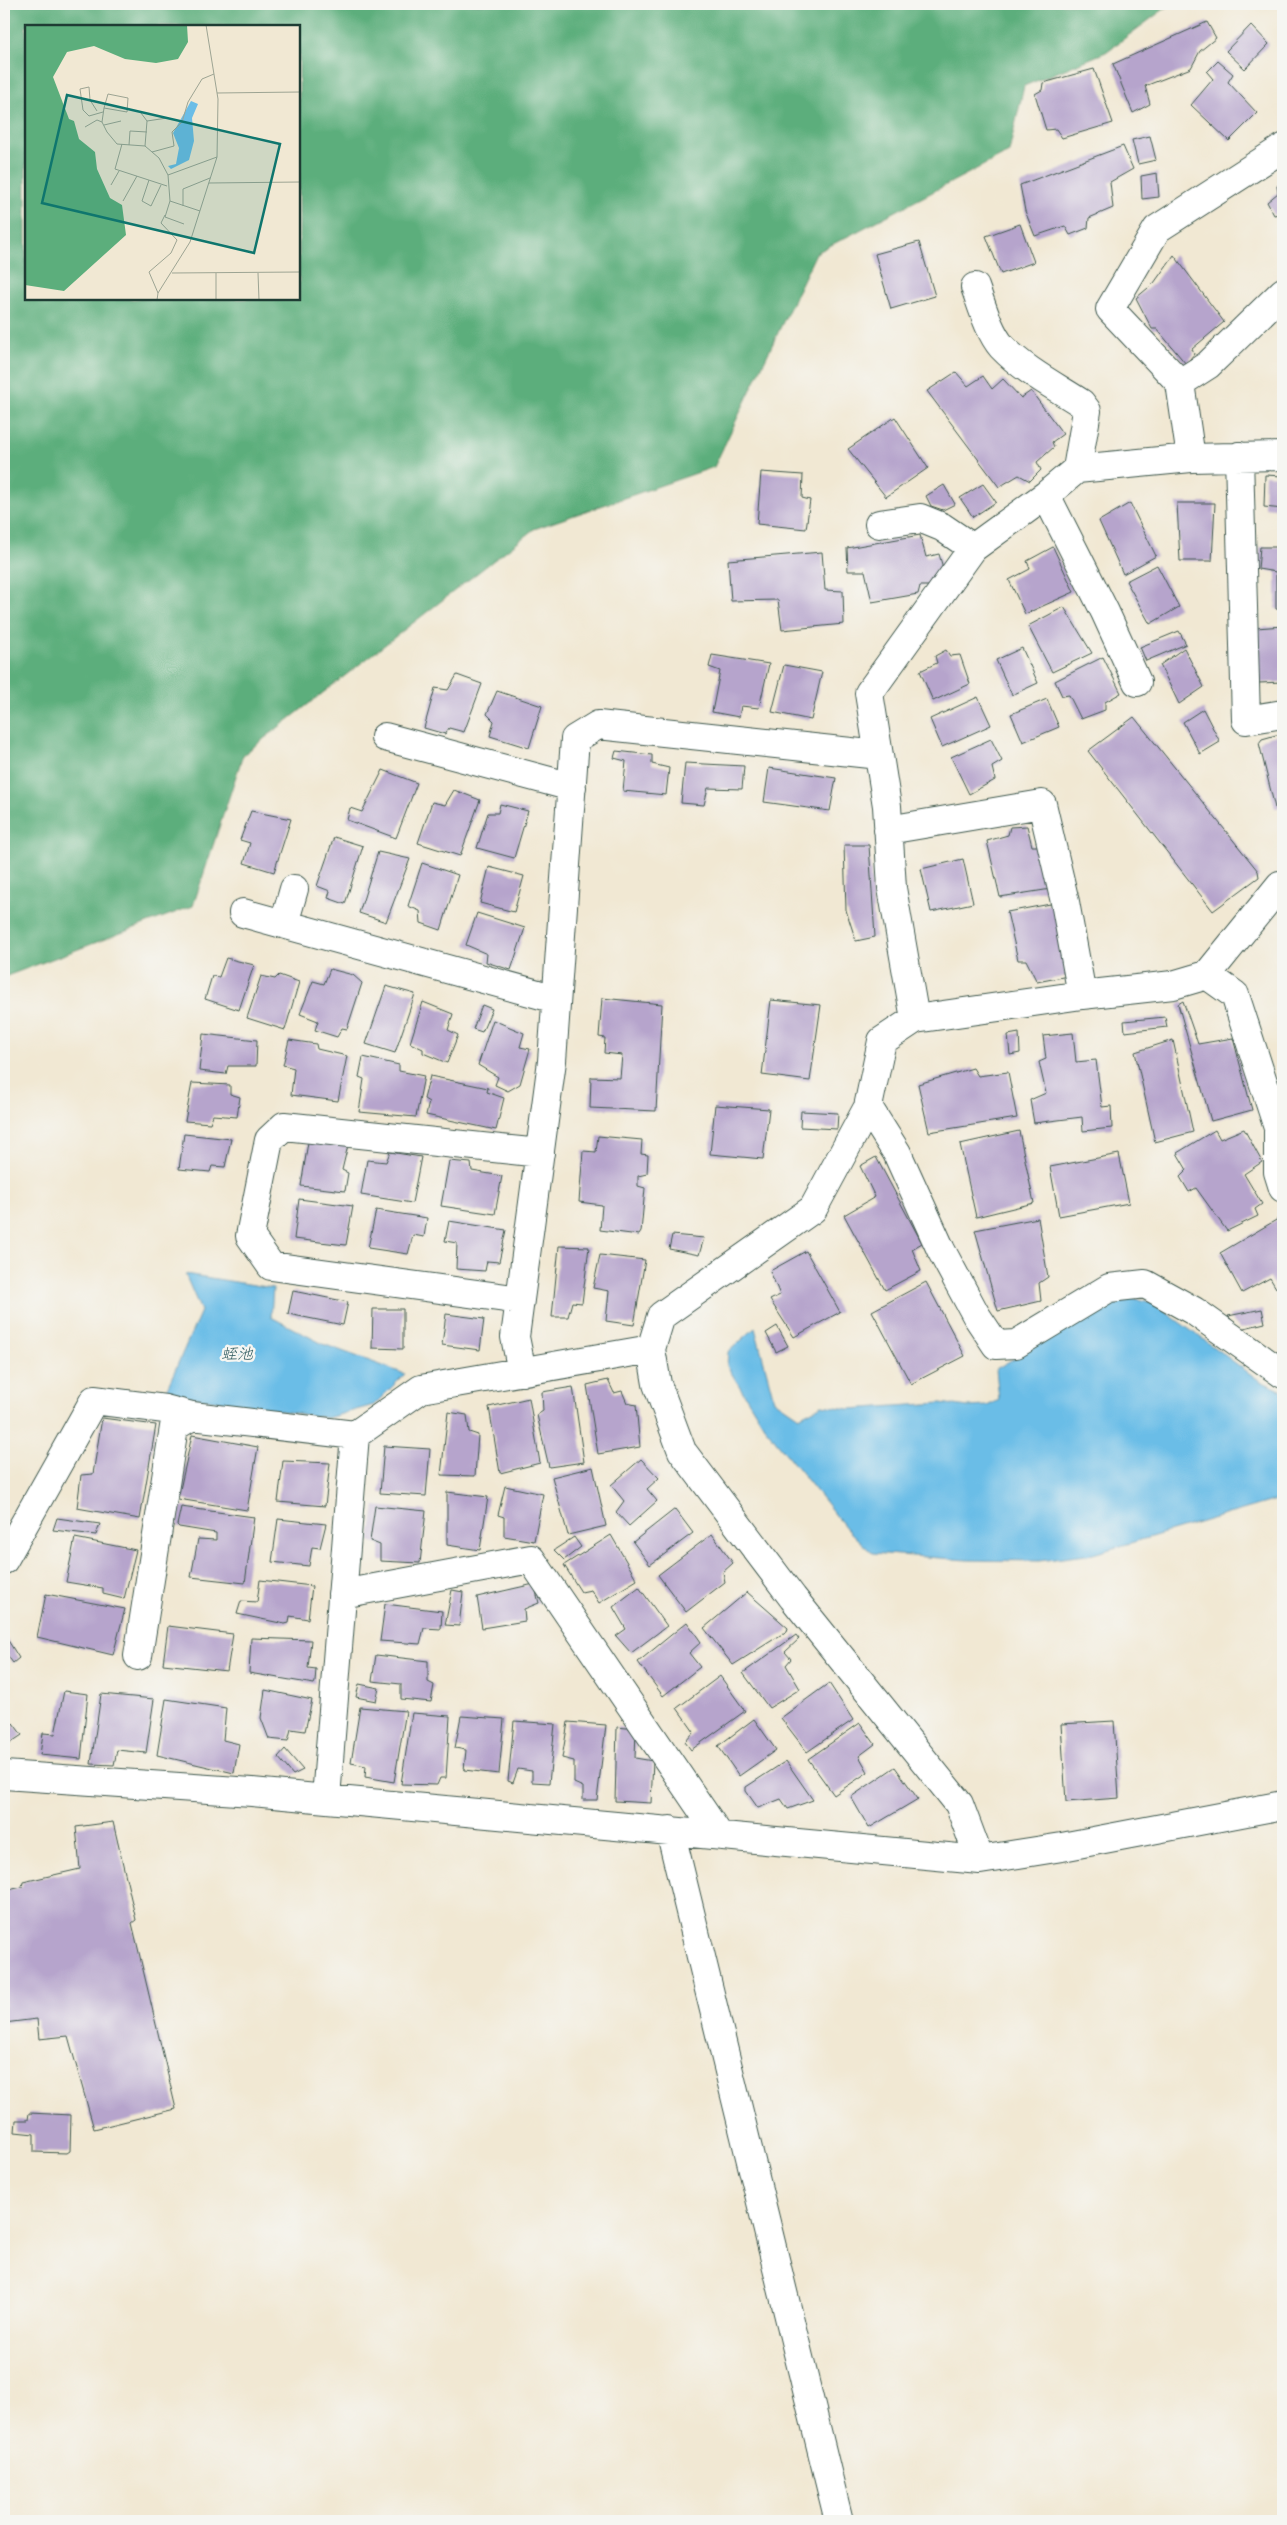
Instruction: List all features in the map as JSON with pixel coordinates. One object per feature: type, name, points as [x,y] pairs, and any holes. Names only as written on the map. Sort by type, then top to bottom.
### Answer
[{"type":"street","points":[[1192,458],[1180,383],[1110,309],[1157,229],[1283,148]]},
{"type":"street","points":[[975,287],[1001,346],[1019,361],[1081,403],[1087,411],[1077,469]]},
{"type":"street","points":[[1180,383],[1208,365],[1283,292]]},
{"type":"street","points":[[1240,456],[1246,720],[1283,714]]},
{"type":"street","points":[[915,1019],[892,888],[887,806],[868,693],[974,548],[1046,495],[1077,469],[1192,458],[1283,456]]},
{"type":"street","points":[[1046,495],[1138,682]]},
{"type":"street","points":[[879,524],[920,518],[942,527],[974,548]]},
{"type":"street","points":[[522,1372],[515,1337],[552,1061],[575,739],[598,725],[878,755]]},
{"type":"street","points":[[385,737],[572,787]]},
{"type":"street","points":[[888,830],[1042,804],[1065,902],[1082,995]]},
{"type":"street","points":[[980,1860],[959,1804],[793,1598],[682,1451],[657,1384],[651,1350],[661,1316],[813,1210],[868,1107],[882,1040],[915,1019],[1082,995],[1173,985],[1207,975],[1280,886]]},
{"type":"street","points":[[284,924],[294,889]]},
{"type":"street","points":[[243,913],[556,999]]},
{"type":"street","points":[[1207,975],[1235,995],[1278,1128],[1278,1172],[1283,1188]]},
{"type":"street","points":[[868,1107],[897,1153],[941,1250],[976,1315],[996,1345],[1016,1344],[1109,1288],[1145,1284],[1194,1311],[1283,1374]]},
{"type":"street","points":[[520,1300],[271,1266],[250,1236],[269,1140],[284,1126],[540,1153]]},
{"type":"street","points":[[4,1560],[94,1400],[165,1409],[192,1416],[355,1435],[421,1389],[651,1350]]},
{"type":"street","points":[[138,1656],[174,1427],[192,1416]]},
{"type":"street","points":[[326,1798],[355,1435]]},
{"type":"street","points":[[342,1594],[531,1558],[719,1835]]},
{"type":"street","points":[[4,1775],[326,1798],[980,1860],[1062,1847],[1283,1804]]},
{"type":"street","points":[[670,1830],[839,2521]]},
{"type":"green space","points":[[4,4],[1171,4],[1106,52],[1024,86],[1009,152],[816,253],[714,467],[534,529],[243,755],[193,906],[4,977]]},
{"type":"water","name":"蛭池","points":[[185,1274],[273,1288],[271,1317],[323,1344],[405,1374],[374,1405],[327,1418],[165,1393],[201,1311]]},
{"type":"water","points":[[1131,1298],[1152,1302],[1260,1381],[1283,1391],[1283,1498],[1093,1554],[1039,1561],[967,1560],[872,1553],[847,1529],[766,1429],[727,1366],[728,1352],[755,1328],[774,1400],[799,1417],[822,1405],[849,1409],[941,1403],[968,1407],[987,1406],[999,1400],[996,1369],[1094,1311]]},
{"type":"building","points":[[1207,22],[1216,38],[1200,51],[1191,68],[1145,86],[1150,104],[1133,113],[1113,64]]},
{"type":"building","points":[[1251,25],[1269,44],[1245,69],[1226,51]]},
{"type":"building","points":[[1218,61],[1233,74],[1228,82],[1257,113],[1229,141],[1191,105],[1213,79],[1207,72]]},
{"type":"building","points":[[1094,69],[1113,123],[1062,138],[1056,129],[1046,130],[1035,94],[1042,90],[1043,83]]},
{"type":"building","points":[[1150,136],[1156,160],[1138,164],[1132,140]]},
{"type":"building","points":[[1123,146],[1133,169],[1110,182],[1113,208],[1089,218],[1088,228],[1070,235],[1065,226],[1035,236],[1025,211],[1020,185]]},
{"type":"building","points":[[1157,173],[1159,197],[1142,199],[1141,176]]},
{"type":"building","points":[[1283,182],[1283,213],[1274,215],[1267,202],[1278,193],[1277,186]]},
{"type":"building","points":[[1020,224],[1034,262],[1001,274],[986,236]]},
{"type":"building","points":[[919,242],[935,296],[891,309],[875,254]]},
{"type":"building","points":[[1174,255],[1224,322],[1192,349],[1194,354],[1186,364],[1157,329],[1152,329],[1136,298],[1154,283]]},
{"type":"building","points":[[956,372],[968,386],[983,376],[992,389],[1003,379],[1021,398],[1031,391],[1063,434],[1052,442],[1054,447],[1037,462],[1041,470],[1030,481],[1019,475],[999,487],[927,391]]},
{"type":"building","points":[[895,417],[928,468],[886,497],[848,449]]},
{"type":"building","points":[[761,472],[803,475],[802,498],[810,500],[806,529],[757,524]]},
{"type":"building","points":[[1265,475],[1283,476],[1283,509],[1264,507]]},
{"type":"building","points":[[983,484],[996,502],[973,517],[960,498]]},
{"type":"building","points":[[944,485],[955,504],[943,510],[931,506],[926,496]]},
{"type":"building","points":[[1130,503],[1156,556],[1123,574],[1099,521]]},
{"type":"building","points":[[1177,503],[1215,503],[1212,561],[1180,561]]},
{"type":"building","points":[[920,535],[926,557],[939,554],[943,568],[929,586],[920,586],[918,594],[872,602],[865,571],[848,571],[847,548]]},
{"type":"building","points":[[1053,547],[1074,592],[1025,614],[1009,580],[1030,569],[1027,561]]},
{"type":"building","points":[[1260,547],[1283,547],[1283,610],[1276,609],[1276,572],[1258,569]]},
{"type":"building","points":[[822,552],[825,590],[843,591],[844,624],[782,630],[778,600],[731,601],[728,560]]},
{"type":"building","points":[[1157,565],[1179,607],[1150,624],[1126,581]]},
{"type":"building","points":[[1064,607],[1092,653],[1052,672],[1028,626]]},
{"type":"building","points":[[1283,626],[1283,682],[1259,683],[1256,628]]},
{"type":"building","points":[[1179,631],[1186,644],[1146,661],[1140,647]]},
{"type":"building","points":[[1022,648],[1038,683],[1012,695],[996,660]]},
{"type":"building","points":[[1184,648],[1204,687],[1179,704],[1160,665]]},
{"type":"building","points":[[946,650],[950,656],[960,655],[970,684],[933,701],[920,671],[937,663],[935,656]]},
{"type":"building","points":[[712,655],[769,664],[759,708],[741,706],[739,717],[712,712],[720,671],[709,667]]},
{"type":"building","points":[[1103,657],[1121,693],[1105,702],[1105,710],[1081,719],[1069,695],[1062,696],[1055,681]]},
{"type":"building","points":[[784,665],[822,672],[811,720],[772,712]]},
{"type":"building","points":[[457,675],[482,684],[464,732],[449,728],[445,734],[424,728],[435,688],[448,690]]},
{"type":"building","points":[[497,691],[542,706],[529,748],[490,736],[494,721],[487,714]]},
{"type":"building","points":[[978,697],[991,725],[942,747],[930,719]]},
{"type":"building","points":[[1047,699],[1059,727],[1023,742],[1011,714]]},
{"type":"building","points":[[1203,709],[1220,742],[1200,754],[1183,722]]},
{"type":"building","points":[[1134,717],[1258,871],[1259,877],[1213,911],[1088,751]]},
{"type":"building","points":[[1283,733],[1283,807],[1275,808],[1259,743],[1262,739]]},
{"type":"building","points":[[991,739],[1002,761],[992,767],[995,780],[969,794],[951,757]]},
{"type":"building","points":[[616,751],[652,755],[652,764],[669,768],[666,795],[623,791],[626,761],[614,758]]},
{"type":"building","points":[[685,763],[744,766],[742,789],[708,788],[704,805],[681,803]]},
{"type":"building","points":[[769,768],[836,778],[830,811],[764,802]]},
{"type":"building","points":[[383,770],[417,783],[396,838],[347,820],[350,808],[362,812]]},
{"type":"building","points":[[454,790],[480,800],[460,856],[418,843],[432,802],[445,805]]},
{"type":"building","points":[[500,804],[528,811],[514,858],[477,848],[488,813],[498,813]]},
{"type":"building","points":[[251,811],[291,819],[274,872],[244,863],[250,843],[240,840]]},
{"type":"building","points":[[1027,826],[1032,846],[1046,846],[1051,889],[1000,897],[987,841],[1008,835],[1010,827]]},
{"type":"building","points":[[334,837],[363,846],[345,904],[328,898],[330,891],[317,886]]},
{"type":"building","points":[[844,845],[869,845],[875,937],[856,941],[846,910]]},
{"type":"building","points":[[378,852],[410,859],[386,922],[359,913]]},
{"type":"building","points":[[963,859],[973,903],[931,912],[921,869]]},
{"type":"building","points":[[422,863],[458,875],[441,930],[421,923],[420,911],[408,906]]},
{"type":"building","points":[[489,867],[524,876],[514,912],[480,903]]},
{"type":"building","points":[[1056,903],[1068,976],[1037,982],[1026,960],[1018,960],[1007,912]]},
{"type":"building","points":[[477,913],[525,928],[511,970],[486,962],[487,954],[466,945]]},
{"type":"building","points":[[226,958],[254,965],[239,1010],[205,999],[212,976],[219,977]]},
{"type":"building","points":[[330,969],[353,975],[362,983],[347,1029],[342,1028],[337,1037],[315,1030],[318,1021],[300,1014],[313,981],[324,984]]},
{"type":"building","points":[[279,975],[299,982],[285,1030],[247,1018],[261,976],[275,979]]},
{"type":"building","points":[[386,986],[415,994],[395,1053],[366,1044]]},
{"type":"building","points":[[602,998],[662,1004],[656,1111],[590,1108],[591,1077],[620,1078],[622,1055],[604,1053],[605,1038],[599,1037]]},
{"type":"building","points":[[771,1000],[821,1005],[810,1081],[762,1075]]},
{"type":"building","points":[[1183,1001],[1198,1044],[1233,1038],[1252,1110],[1211,1121],[1178,1004]]},
{"type":"building","points":[[423,1002],[453,1014],[448,1030],[458,1035],[447,1063],[423,1053],[423,1049],[410,1043]]},
{"type":"building","points":[[482,1005],[492,1009],[482,1032],[473,1029]]},
{"type":"building","points":[[1165,1017],[1167,1027],[1125,1032],[1124,1021]]},
{"type":"building","points":[[493,1020],[524,1033],[520,1047],[530,1049],[520,1084],[508,1091],[495,1085],[498,1077],[478,1065]]},
{"type":"building","points":[[1019,1033],[1020,1053],[1010,1055],[1008,1035]]},
{"type":"building","points":[[1073,1033],[1076,1062],[1096,1060],[1102,1107],[1111,1106],[1112,1128],[1083,1131],[1082,1117],[1034,1123],[1030,1100],[1046,1093],[1039,1062],[1046,1059],[1043,1036]]},
{"type":"building","points":[[203,1034],[257,1040],[256,1066],[228,1066],[226,1074],[199,1071]]},
{"type":"building","points":[[289,1040],[316,1044],[317,1049],[347,1056],[338,1101],[291,1095],[294,1068],[283,1065]]},
{"type":"building","points":[[1173,1040],[1193,1132],[1155,1142],[1135,1052]]},
{"type":"building","points":[[363,1057],[399,1065],[399,1071],[424,1076],[416,1117],[359,1112],[364,1079],[359,1077]]},
{"type":"building","points":[[973,1068],[978,1076],[1008,1072],[1017,1118],[929,1132],[918,1084]]},
{"type":"building","points":[[430,1076],[488,1088],[487,1092],[504,1098],[496,1130],[426,1115],[429,1102],[424,1099]]},
{"type":"building","points":[[192,1083],[230,1085],[230,1094],[240,1097],[237,1117],[213,1115],[210,1123],[185,1121]]},
{"type":"building","points":[[715,1105],[769,1109],[763,1159],[710,1154]]},
{"type":"building","points":[[801,1111],[838,1113],[837,1129],[800,1127]]},
{"type":"building","points":[[1244,1129],[1262,1162],[1244,1174],[1262,1204],[1255,1209],[1258,1216],[1227,1231],[1196,1188],[1189,1192],[1180,1177],[1187,1170],[1177,1153],[1215,1130],[1220,1139]]},
{"type":"building","points":[[1019,1131],[1034,1203],[976,1217],[960,1144]]},
{"type":"building","points":[[184,1134],[231,1139],[225,1167],[212,1166],[210,1172],[179,1169]]},
{"type":"building","points":[[598,1136],[642,1140],[641,1154],[648,1155],[647,1174],[638,1176],[638,1186],[645,1188],[641,1232],[639,1235],[600,1230],[602,1205],[579,1202],[583,1151],[596,1152]]},
{"type":"building","points":[[308,1142],[348,1145],[342,1170],[348,1173],[345,1191],[301,1186]]},
{"type":"building","points":[[390,1152],[421,1157],[412,1203],[361,1195],[367,1160],[386,1162]]},
{"type":"building","points":[[1119,1154],[1129,1203],[1059,1216],[1050,1167]]},
{"type":"building","points":[[876,1157],[922,1243],[912,1249],[921,1271],[885,1290],[844,1215],[875,1197],[860,1166]]},
{"type":"building","points":[[449,1161],[471,1163],[472,1171],[502,1176],[495,1214],[441,1206]]},
{"type":"building","points":[[299,1199],[353,1206],[346,1245],[294,1239]]},
{"type":"building","points":[[376,1210],[427,1218],[424,1237],[413,1235],[408,1254],[368,1248]]},
{"type":"building","points":[[1283,1216],[1283,1284],[1276,1288],[1270,1278],[1242,1293],[1220,1253]]},
{"type":"building","points":[[1038,1218],[1048,1277],[1039,1283],[1041,1301],[998,1311],[975,1230]]},
{"type":"building","points":[[449,1221],[506,1230],[499,1262],[487,1261],[485,1271],[456,1269],[457,1243],[445,1241]]},
{"type":"building","points":[[672,1235],[704,1238],[699,1255],[669,1249]]},
{"type":"building","points":[[559,1246],[589,1247],[582,1303],[572,1302],[568,1317],[552,1317]]},
{"type":"building","points":[[806,1251],[840,1312],[794,1337],[770,1300],[780,1295],[770,1271]]},
{"type":"building","points":[[600,1255],[645,1260],[634,1325],[606,1321],[609,1291],[593,1288]]},
{"type":"building","points":[[926,1282],[965,1356],[911,1384],[872,1311]]},
{"type":"building","points":[[293,1291],[348,1302],[343,1325],[288,1314]]},
{"type":"building","points":[[373,1309],[403,1309],[403,1349],[372,1348]]},
{"type":"building","points":[[1262,1309],[1265,1323],[1240,1329],[1228,1316]]},
{"type":"building","points":[[446,1314],[484,1319],[480,1350],[442,1345]]},
{"type":"building","points":[[777,1326],[788,1346],[776,1352],[766,1333]]},
{"type":"building","points":[[608,1380],[614,1393],[622,1391],[627,1403],[636,1405],[640,1447],[598,1454],[587,1385]]},
{"type":"building","points":[[573,1387],[584,1462],[549,1467],[537,1415],[543,1411],[542,1392]]},
{"type":"building","points":[[529,1398],[540,1463],[500,1473],[489,1407]]},
{"type":"building","points":[[448,1412],[467,1415],[469,1432],[478,1435],[475,1476],[441,1475]]},
{"type":"building","points":[[102,1418],[156,1425],[140,1519],[77,1508],[81,1475],[93,1474]]},
{"type":"building","points":[[192,1435],[258,1447],[247,1510],[178,1499]]},
{"type":"building","points":[[384,1446],[430,1449],[426,1496],[380,1493]]},
{"type":"building","points":[[641,1459],[659,1478],[647,1489],[657,1501],[629,1526],[616,1512],[624,1501],[611,1485]]},
{"type":"building","points":[[283,1461],[330,1463],[325,1506],[278,1502]]},
{"type":"building","points":[[593,1467],[606,1526],[568,1535],[552,1477]]},
{"type":"building","points":[[505,1486],[543,1494],[534,1541],[504,1536],[504,1517],[498,1515]]},
{"type":"building","points":[[447,1492],[488,1497],[480,1550],[447,1545]]},
{"type":"building","points":[[375,1506],[426,1511],[420,1563],[380,1561],[380,1545],[370,1541]]},
{"type":"building","points":[[181,1507],[254,1517],[245,1583],[191,1577],[198,1539],[216,1540],[216,1533],[179,1527],[177,1525]]},
{"type":"building","points":[[675,1509],[693,1533],[650,1565],[633,1542]]},
{"type":"building","points":[[57,1518],[100,1524],[96,1535],[53,1530]]},
{"type":"building","points":[[278,1519],[326,1524],[320,1548],[312,1547],[309,1566],[272,1562]]},
{"type":"building","points":[[712,1534],[733,1563],[723,1572],[725,1582],[686,1612],[658,1575]]},
{"type":"building","points":[[611,1535],[637,1580],[599,1603],[591,1590],[581,1592],[564,1565]]},
{"type":"building","points":[[574,1537],[581,1547],[564,1560],[554,1550]]},
{"type":"building","points":[[75,1538],[136,1550],[124,1599],[103,1594],[103,1588],[66,1582]]},
{"type":"building","points":[[260,1580],[312,1586],[308,1619],[290,1616],[289,1623],[285,1624],[237,1614],[241,1601],[257,1602]]},
{"type":"building","points":[[534,1584],[539,1603],[524,1609],[525,1621],[482,1628],[477,1597]]},
{"type":"building","points":[[639,1587],[667,1626],[631,1653],[616,1636],[626,1629],[613,1607]]},
{"type":"building","points":[[452,1590],[463,1592],[459,1626],[445,1625]]},
{"type":"building","points":[[747,1592],[788,1628],[787,1631],[733,1665],[704,1628]]},
{"type":"building","points":[[46,1594],[125,1609],[113,1655],[37,1637]]},
{"type":"building","points":[[385,1604],[442,1611],[441,1629],[424,1628],[420,1644],[380,1641]]},
{"type":"building","points":[[687,1622],[701,1642],[689,1653],[700,1667],[663,1696],[638,1662]]},
{"type":"building","points":[[168,1626],[233,1634],[227,1671],[163,1664]]},
{"type":"building","points":[[4,1634],[19,1658],[13,1663],[4,1651]]},
{"type":"building","points":[[796,1635],[799,1639],[785,1652],[791,1659],[786,1665],[800,1689],[769,1708],[743,1673]]},
{"type":"building","points":[[251,1638],[311,1640],[308,1668],[316,1669],[314,1684],[249,1673]]},
{"type":"building","points":[[376,1655],[428,1661],[428,1682],[434,1685],[431,1702],[401,1699],[401,1684],[372,1681]]},
{"type":"building","points":[[720,1676],[745,1711],[691,1750],[685,1742],[694,1732],[677,1708]]},
{"type":"building","points":[[829,1683],[853,1720],[807,1752],[781,1718]]},
{"type":"building","points":[[359,1684],[379,1688],[376,1701],[356,1697]]},
{"type":"building","points":[[265,1690],[312,1700],[305,1731],[291,1729],[288,1741],[269,1739],[261,1718]]},
{"type":"building","points":[[64,1691],[88,1694],[81,1759],[40,1755],[43,1733],[55,1734]]},
{"type":"building","points":[[101,1694],[154,1699],[146,1753],[117,1750],[114,1765],[91,1764]]},
{"type":"building","points":[[166,1699],[226,1708],[223,1740],[239,1744],[234,1773],[157,1755]]},
{"type":"building","points":[[360,1707],[406,1711],[394,1782],[365,1777],[366,1766],[351,1763]]},
{"type":"building","points":[[412,1713],[450,1716],[446,1778],[440,1778],[437,1785],[401,1784]]},
{"type":"building","points":[[461,1716],[504,1719],[499,1774],[464,1770],[466,1750],[455,1748]]},
{"type":"building","points":[[754,1719],[776,1750],[739,1776],[718,1746]]},
{"type":"building","points":[[514,1721],[555,1724],[549,1783],[532,1782],[532,1771],[518,1769],[513,1783],[508,1781]]},
{"type":"building","points":[[1114,1721],[1119,1798],[1066,1802],[1061,1724]]},
{"type":"building","points":[[568,1722],[606,1725],[597,1800],[583,1800],[583,1787],[574,1783],[574,1761],[562,1758]]},
{"type":"building","points":[[13,1723],[22,1735],[4,1747],[4,1731]]},
{"type":"building","points":[[860,1723],[875,1744],[859,1756],[868,1772],[834,1795],[808,1759]]},
{"type":"building","points":[[617,1727],[636,1729],[635,1758],[653,1761],[651,1803],[615,1801]]},
{"type":"building","points":[[285,1749],[303,1770],[293,1775],[278,1757]]},
{"type":"building","points":[[786,1761],[813,1800],[788,1809],[781,1799],[758,1808],[746,1791],[746,1787]]},
{"type":"building","points":[[895,1767],[918,1799],[869,1828],[851,1797]]},
{"type":"building","points":[[113,1822],[136,1920],[132,1923],[176,2109],[94,2129],[68,2036],[39,2039],[37,2019],[4,2023],[4,1891],[22,1887],[23,1882],[80,1869],[76,1827]]},
{"type":"building","points":[[29,2113],[71,2115],[70,2151],[67,2153],[34,2152],[34,2134],[15,2132],[16,2120],[28,2120]]}]
